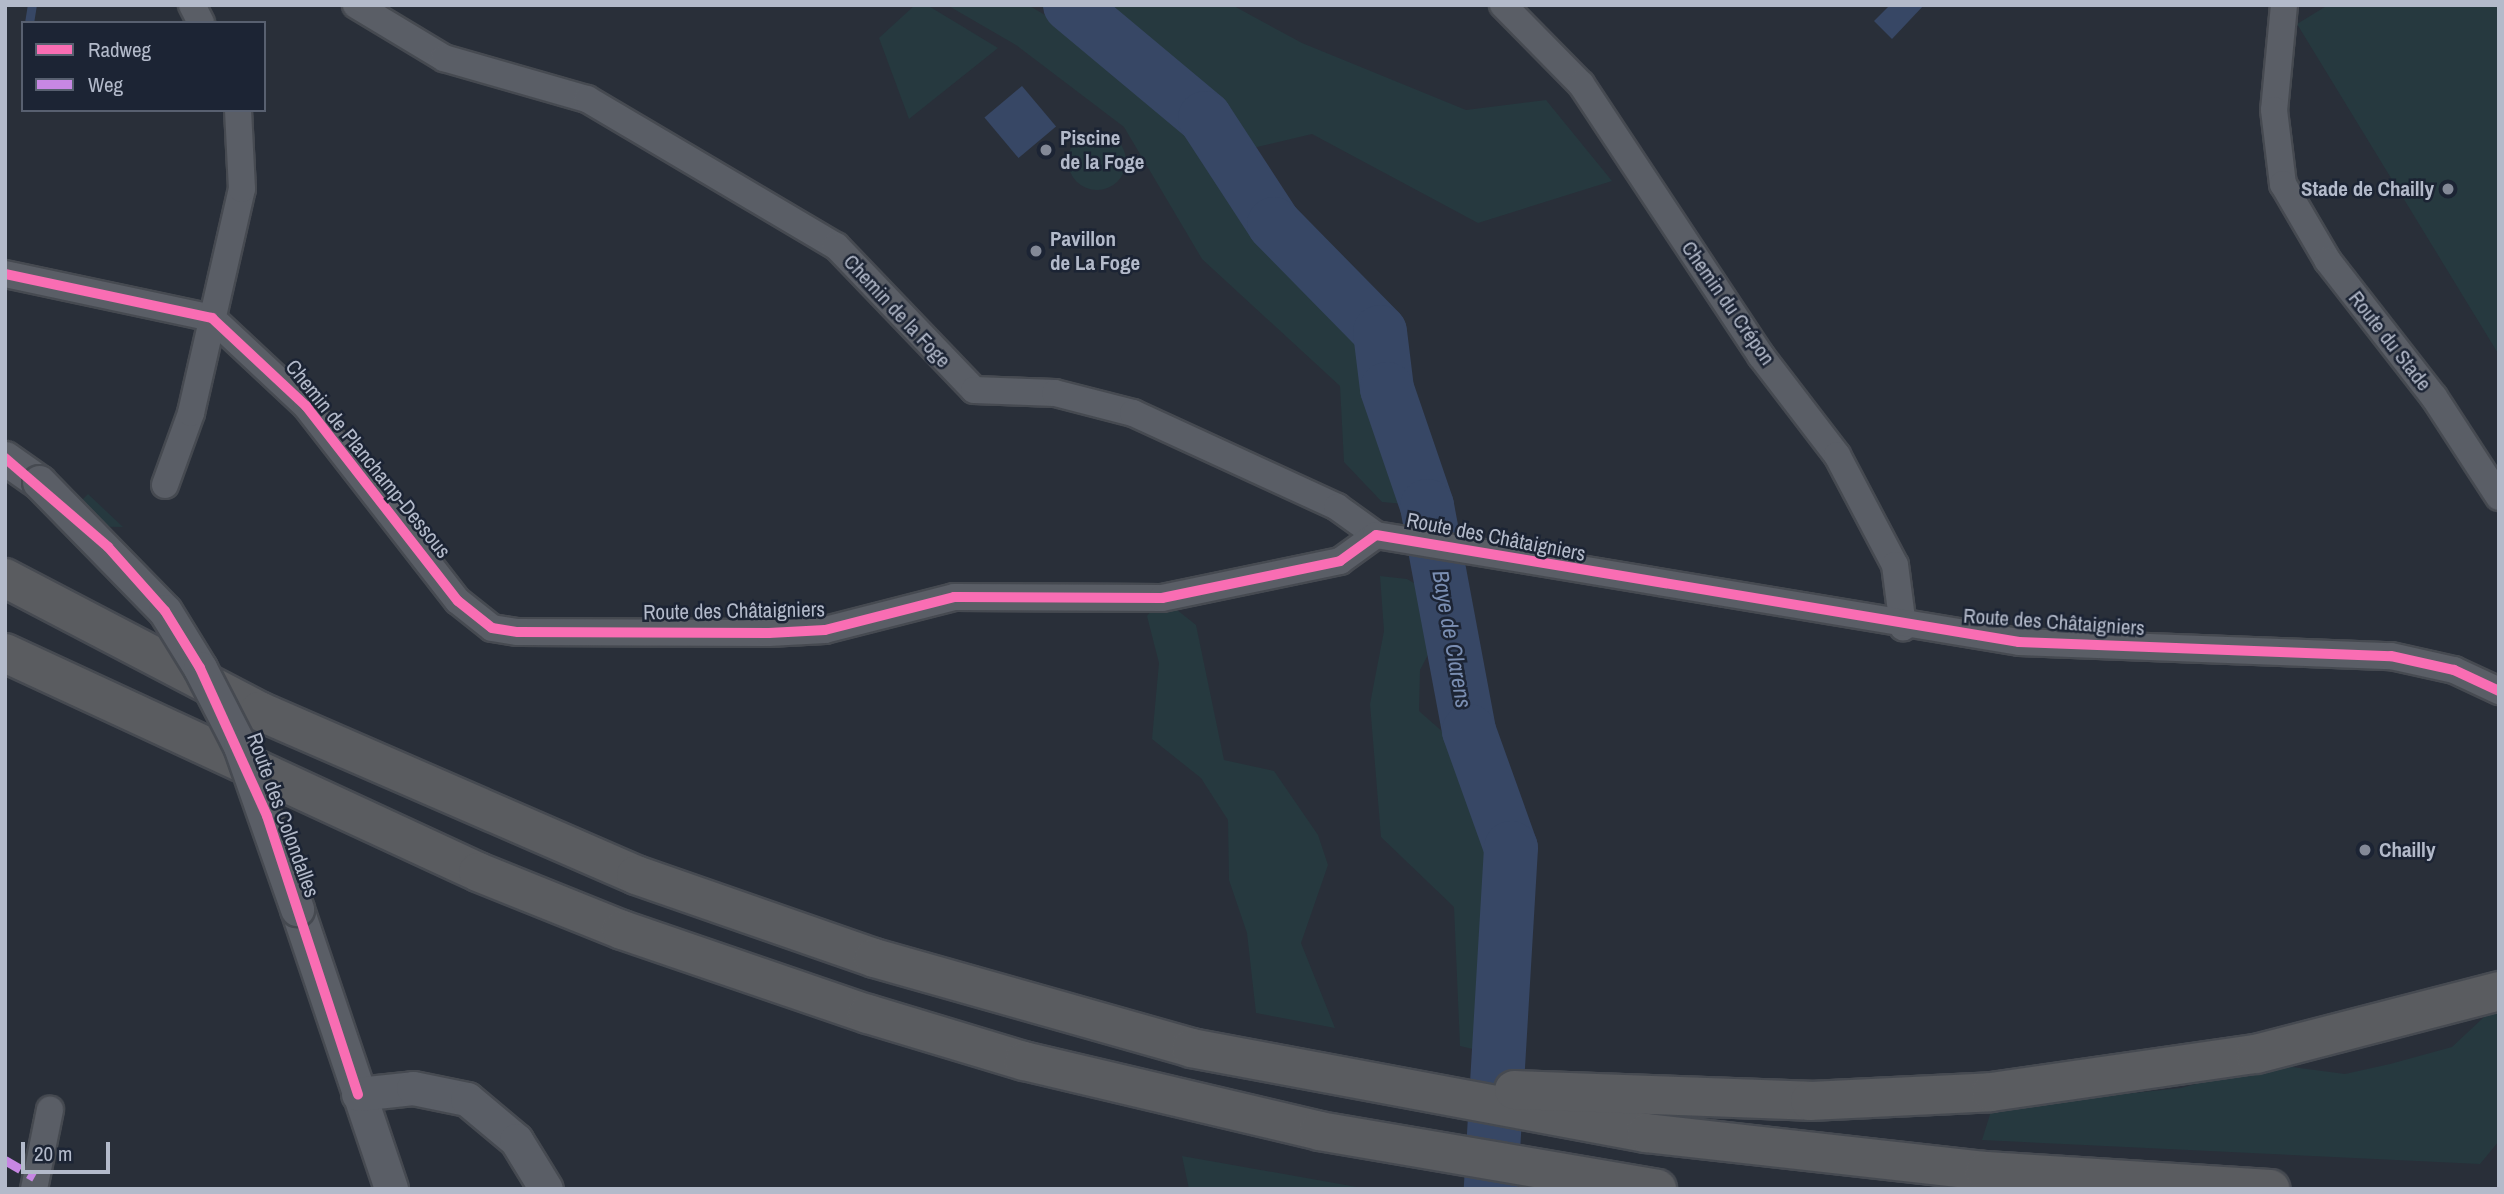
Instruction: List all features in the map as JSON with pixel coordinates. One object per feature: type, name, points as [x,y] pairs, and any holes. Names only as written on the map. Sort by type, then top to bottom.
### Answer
[{"type":"highway","points":[[5,578],[284,723],[636,875],[874,958],[1191,1048],[1344,1080],[1646,1133],[1985,1171],[2270,1189]]},
{"type":"highway","points":[[5,653],[347,816],[622,930],[881,1018],[1179,1099],[1319,1131],[1657,1189]]},
{"type":"highway","points":[[1344,1080],[1753,1101],[1991,1092],[2256,1054],[2499,991]]},
{"type":"highway","points":[[1319,1131],[1496,1189]]},
{"type":"street","points":[[192,5],[200,21]]},
{"type":"street","name":"Chemin de la Foge","points":[[356,5],[444,58],[587,99],[836,246],[974,390],[1055,393],[1133,413],[1337,507],[1388,536]]},
{"type":"street","name":"Chemin du Crépon","points":[[1503,5],[1581,84],[1761,356],[1837,454],[1895,565],[1903,626]]},
{"type":"street","name":"Route du Stade","points":[[2284,5],[2274,110],[2283,184],[2328,261],[2434,397],[2499,497]]},
{"type":"street","points":[[165,485],[191,413],[243,189],[238,112]]},
{"type":"street","name":"Chemin de Planchamp-Dessous","points":[[5,274],[212,318],[282,380],[458,601],[492,628]]},
{"type":"street","name":"Route des Colondalles","points":[[5,458],[39,482],[165,611],[200,668],[244,757],[391,1189]]},
{"type":"street","name":"Route des Châtaigniers","points":[[492,628],[769,633],[825,630],[954,597],[1162,598],[1340,561],[1388,536],[1484,557],[1903,626],[2061,646],[2391,656],[2454,670],[2499,691]]},
{"type":"street","points":[[358,1094],[413,1088],[467,1099],[516,1140],[546,1189]]},
{"type":"street","points":[[34,1189],[50,1110]]},
{"type":"shaded area","points":[[915,5],[927,5],[998,48],[909,119],[879,38]]},
{"type":"shaded area","points":[[947,5],[1028,5],[1050,18],[1041,5],[1232,5],[1302,43],[1466,110],[1546,100],[1612,181],[1478,223],[1312,134],[1240,151],[1190,124],[1203,164],[1274,224],[1380,332],[1387,389],[1427,506],[1382,502],[1344,462],[1340,386],[1202,259],[1124,127],[1016,45]]},
{"type":"shaded area","name":"Stade de Chailly","points":[[2328,5],[2499,5],[2499,355],[2297,24]]},
{"type":"shaded area","points":[[1097,132],[1108,134],[1121,145],[1126,161],[1124,172],[1113,185],[1097,190],[1086,188],[1073,177],[1068,161],[1070,150],[1081,137]]},
{"type":"shaded area","points":[[88,494],[123,527],[56,526]]},
{"type":"shaded area","points":[[1380,576],[1407,579],[1431,593],[1441,630],[1420,670],[1419,711],[1461,748],[1511,848],[1503,1056],[1460,1046],[1454,907],[1381,837],[1370,704],[1384,631]]},
{"type":"shaded area","points":[[1162,598],[1196,625],[1224,760],[1274,771],[1318,835],[1328,865],[1301,943],[1335,1028],[1256,1013],[1247,933],[1229,880],[1228,820],[1201,778],[1152,739],[1159,663],[1147,616]]},
{"type":"shaded area","points":[[2499,1003],[2499,1141],[2480,1164],[1982,1140],[1992,1108],[2181,1088],[2270,1064],[2345,1074],[2390,1064],[2452,1047]]},
{"type":"shaded area","points":[[1182,1156],[1368,1189],[1189,1189]]},
{"type":"water","points":[[1890,5],[1924,5],[1892,39],[1874,21]]},
{"type":"water","points":[[1022,86],[1056,127],[1019,158],[984,117]]},
{"type":"waterway","points":[[29,21],[32,5]]},
{"type":"waterway","name":"Baye de Clarens","points":[[1070,5],[1205,118],[1274,224],[1380,332],[1387,389],[1427,506],[1469,731],[1511,848],[1491,1189]]},
{"type":"marked path","points":[[5,1160],[34,1177]]},
{"type":"cycle path","points":[[5,274],[212,318],[306,406],[458,601],[492,628],[518,632],[769,633],[825,630],[954,597],[1162,598],[1340,561],[1376,535],[2019,642],[2391,656],[2454,670],[2499,691]]},
{"type":"cycle path","points":[[5,458],[108,547],[165,611],[200,668],[267,816],[358,1094]]},
{"type":"place","name":"Piscine de la Foge","points":[[1046,150]]},
{"type":"place","name":"Stade de Chailly","points":[[2448,189]]},
{"type":"place","name":"Pavillon de La Foge","points":[[1036,251]]},
{"type":"place","name":"Chailly","points":[[2365,850]]}]
